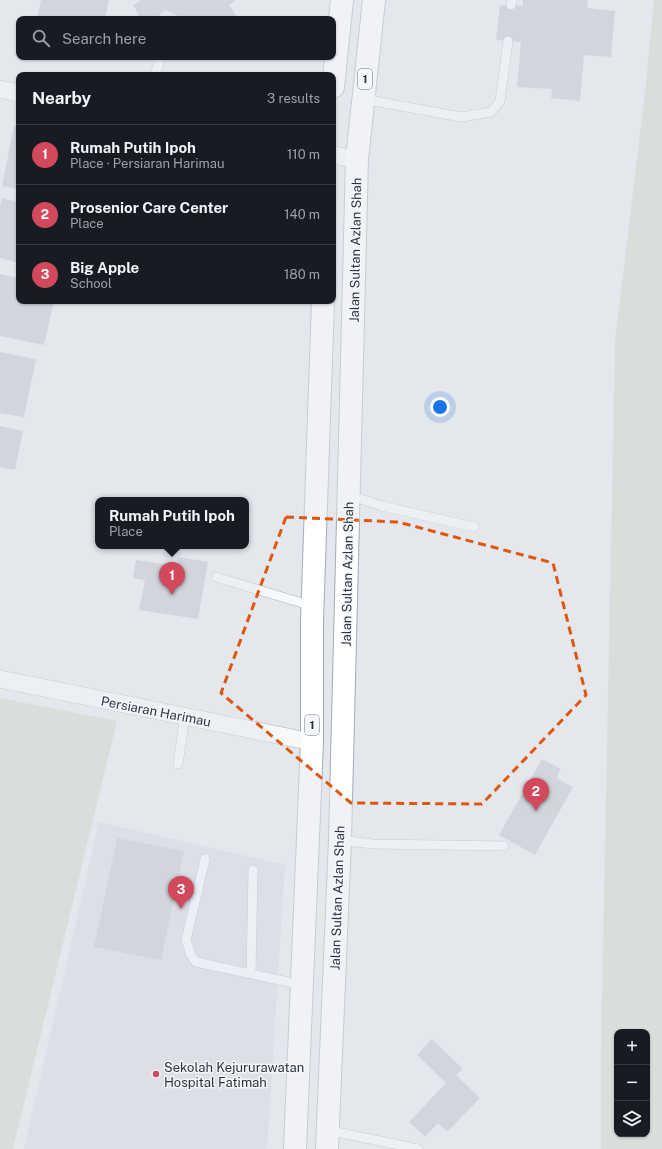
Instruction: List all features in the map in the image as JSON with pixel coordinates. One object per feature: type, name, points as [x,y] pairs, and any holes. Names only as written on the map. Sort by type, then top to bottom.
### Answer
[{"type":"main road","points":[[336,58],[342,0]]},
{"type":"main road","name":"Jalan Sultan Azlan Shah","points":[[327,1140],[340,840],[357,159],[374,0]]},
{"type":"main road","points":[[335,72],[336,60]]},
{"type":"main road","name":"1","points":[[295,1149],[312,742],[312,606],[323,304]]},
{"type":"street","points":[[0,89],[16,92]]},
{"type":"street","points":[[336,156],[357,159]]},
{"type":"street","name":"Persiaran Harimau","points":[[0,679],[312,742]]},
{"type":"lane","points":[[363,99],[461,117],[491,112],[500,101],[508,41]]},
{"type":"lane","points":[[156,72],[160,60]]},
{"type":"lane","points":[[349,495],[382,506],[474,527]]},
{"type":"lane","points":[[216,577],[312,606]]},
{"type":"lane","points":[[178,764],[185,716]]},
{"type":"lane","points":[[340,840],[373,844],[504,846]]},
{"type":"lane","points":[[205,859],[186,940],[191,955],[196,962],[302,985]]},
{"type":"lane","points":[[251,974],[253,870]]},
{"type":"lane","points":[[327,1140],[418,1149]]},
{"type":"highlighted area","points":[[286,517],[398,522],[553,563],[586,695],[482,804],[351,803],[221,693]]},
{"type":"shaded area","points":[[99,822],[285,865],[267,1149],[24,1149]]},
{"type":"green space","points":[[654,0],[662,0],[662,1149],[601,1149],[601,1048],[615,341],[646,84]]},
{"type":"green space","points":[[0,698],[117,721],[13,1149],[0,1149]]},
{"type":"building","points":[[41,0],[109,0],[106,16],[38,16]]},
{"type":"building","points":[[141,0],[236,0],[229,5],[236,16],[178,16],[166,10],[158,16],[139,16],[133,5]]},
{"type":"building","points":[[523,0],[588,0],[587,8],[615,11],[611,57],[584,55],[580,101],[551,98],[552,89],[517,87],[521,42],[496,40],[500,5],[523,6]]},
{"type":"building","points":[[14,126],[16,126],[16,188],[2,186]]},
{"type":"building","points":[[2,198],[16,201],[16,262],[0,258],[0,207]]},
{"type":"building","points":[[0,274],[16,277],[16,304],[53,304],[44,345],[0,336]]},
{"type":"building","points":[[0,352],[36,359],[24,417],[0,413]]},
{"type":"building","points":[[0,426],[23,431],[15,470],[0,467]]},
{"type":"building","points":[[178,557],[208,562],[198,619],[139,610],[145,580],[133,578],[136,560],[177,566]]},
{"type":"building","points":[[542,759],[561,769],[556,778],[573,787],[535,855],[499,835]]},
{"type":"building","points":[[117,838],[184,851],[161,960],[94,947]]},
{"type":"building","points":[[432,1039],[463,1069],[456,1075],[480,1098],[447,1132],[438,1123],[425,1137],[409,1122],[446,1083],[417,1055]]},
{"type":"place","name":"Rumah Putih Ipoh","points":[[172,595]]},
{"type":"place","name":"Prosenior Care Center","points":[[536,811]]},
{"type":"place","name":"Big Apple","points":[[181,909]]},
{"type":"place","name":"Sekolah Kejururawatan Hospital Fatimah","points":[[156,1074]]}]
